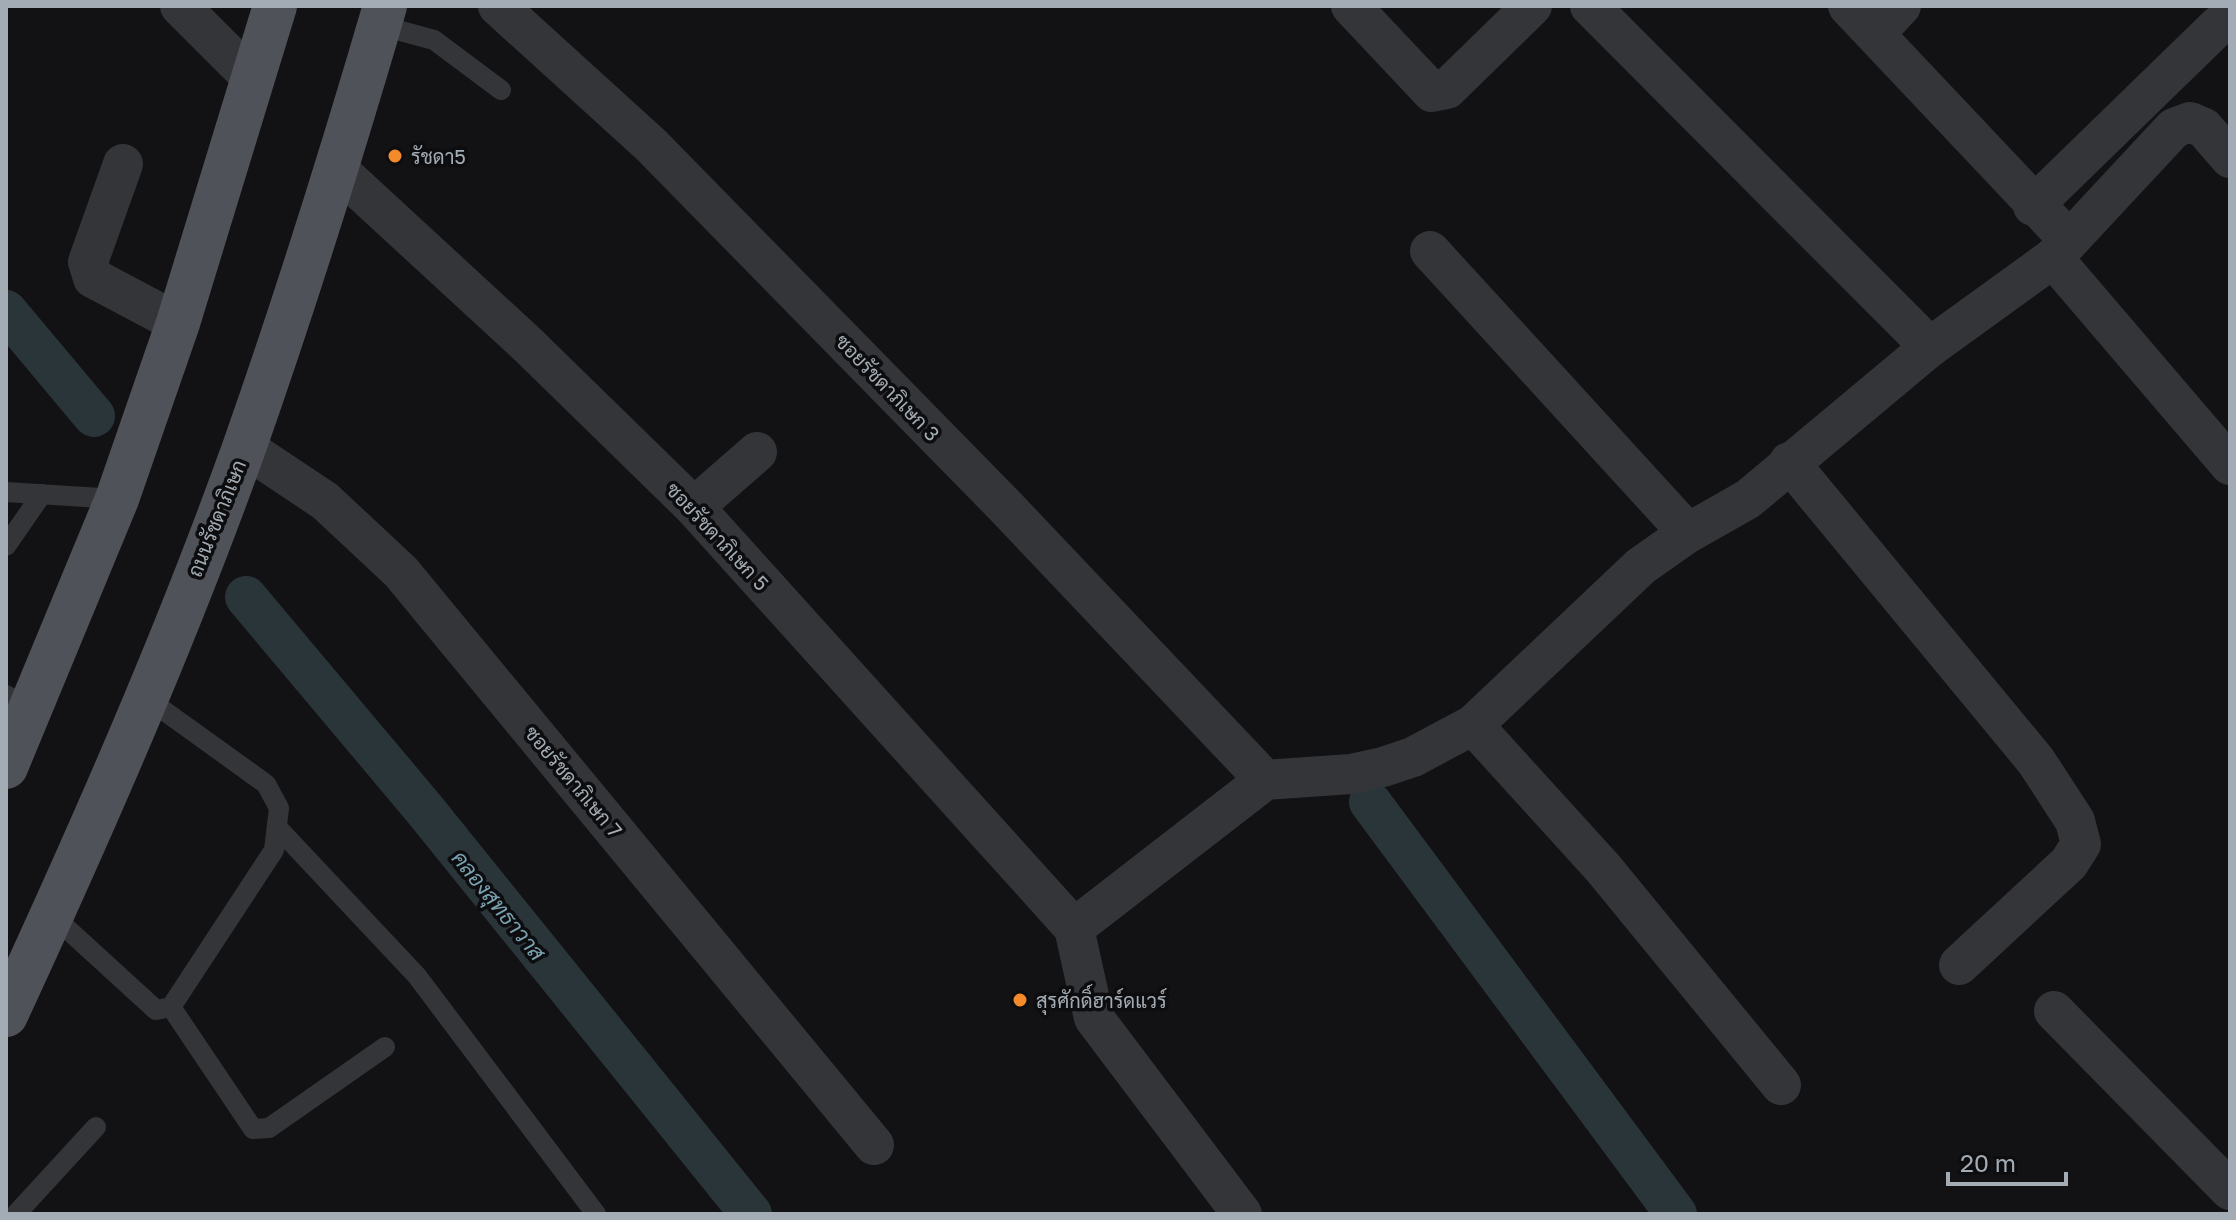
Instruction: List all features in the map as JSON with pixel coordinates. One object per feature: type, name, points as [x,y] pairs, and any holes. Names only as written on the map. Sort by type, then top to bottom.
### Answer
[{"type":"main road","points":[[6,767],[18,702],[117,499],[178,323],[275,6]]},
{"type":"main road","name":"ถนนรัชดาภิเษก","points":[[6,1015],[145,697],[244,447],[336,168],[382,16]]},
{"type":"street","points":[[180,6],[253,79]]},
{"type":"street","name":"ซอยรัชดาภิเษก 3","points":[[498,6],[651,145],[1004,505],[1265,780]]},
{"type":"street","points":[[1351,6],[1432,92],[1447,89],[1532,6]]},
{"type":"street","points":[[1590,6],[1930,347]]},
{"type":"street","points":[[1875,15],[2033,206],[2061,249],[2230,465]]},
{"type":"street","points":[[2033,206],[2219,25]]},
{"type":"street","points":[[1242,1214],[1094,1018],[1074,928],[1265,780],[1351,774],[1383,767],[1413,757],[1473,725],[1641,566],[1688,533],[1748,499],[1930,347],[2061,249],[2174,128],[2190,122],[2204,128],[2230,158]]},
{"type":"street","points":[[123,164],[88,262],[93,278],[178,323]]},
{"type":"street","name":"ซอยรัชดาภิเษก 5","points":[[336,168],[528,345],[694,507],[1074,928]]},
{"type":"street","points":[[1430,251],[1688,533]]},
{"type":"street","name":"ซอยรัชดาภิเษก 7","points":[[244,447],[325,501],[401,572],[874,1145]]},
{"type":"street","points":[[694,507],[757,452]]},
{"type":"street","points":[[1789,462],[2036,761],[2075,821],[2081,844],[2069,863],[1959,965]]},
{"type":"street","points":[[1473,725],[1603,868],[1781,1085]]},
{"type":"street","points":[[2054,1011],[2230,1190]]},
{"type":"lane","points":[[382,16],[434,40],[501,90]]},
{"type":"lane","points":[[6,492],[117,499]]},
{"type":"lane","points":[[6,546],[42,494]]},
{"type":"lane","points":[[52,915],[156,1010],[171,1007],[274,850],[279,808],[266,784],[145,697]]},
{"type":"lane","points":[[277,827],[417,976],[596,1214]]},
{"type":"lane","points":[[171,1007],[253,1129],[269,1128],[385,1047]]},
{"type":"lane","points":[[6,1208],[13,1214],[96,1127]]},
{"type":"waterway","name":"คลองสุทธาวาส","points":[[6,311],[94,416]]},
{"type":"waterway","name":"คลองสุทธาวาส","points":[[246,597],[425,810],[751,1214]]},
{"type":"waterway","points":[[1370,802],[1676,1214]]},
{"type":"place","name":"รัชดา5","points":[[395,156]]},
{"type":"place","name":"สุรศักดิ์ฮาร์ดแวร์","points":[[1020,1000]]}]
